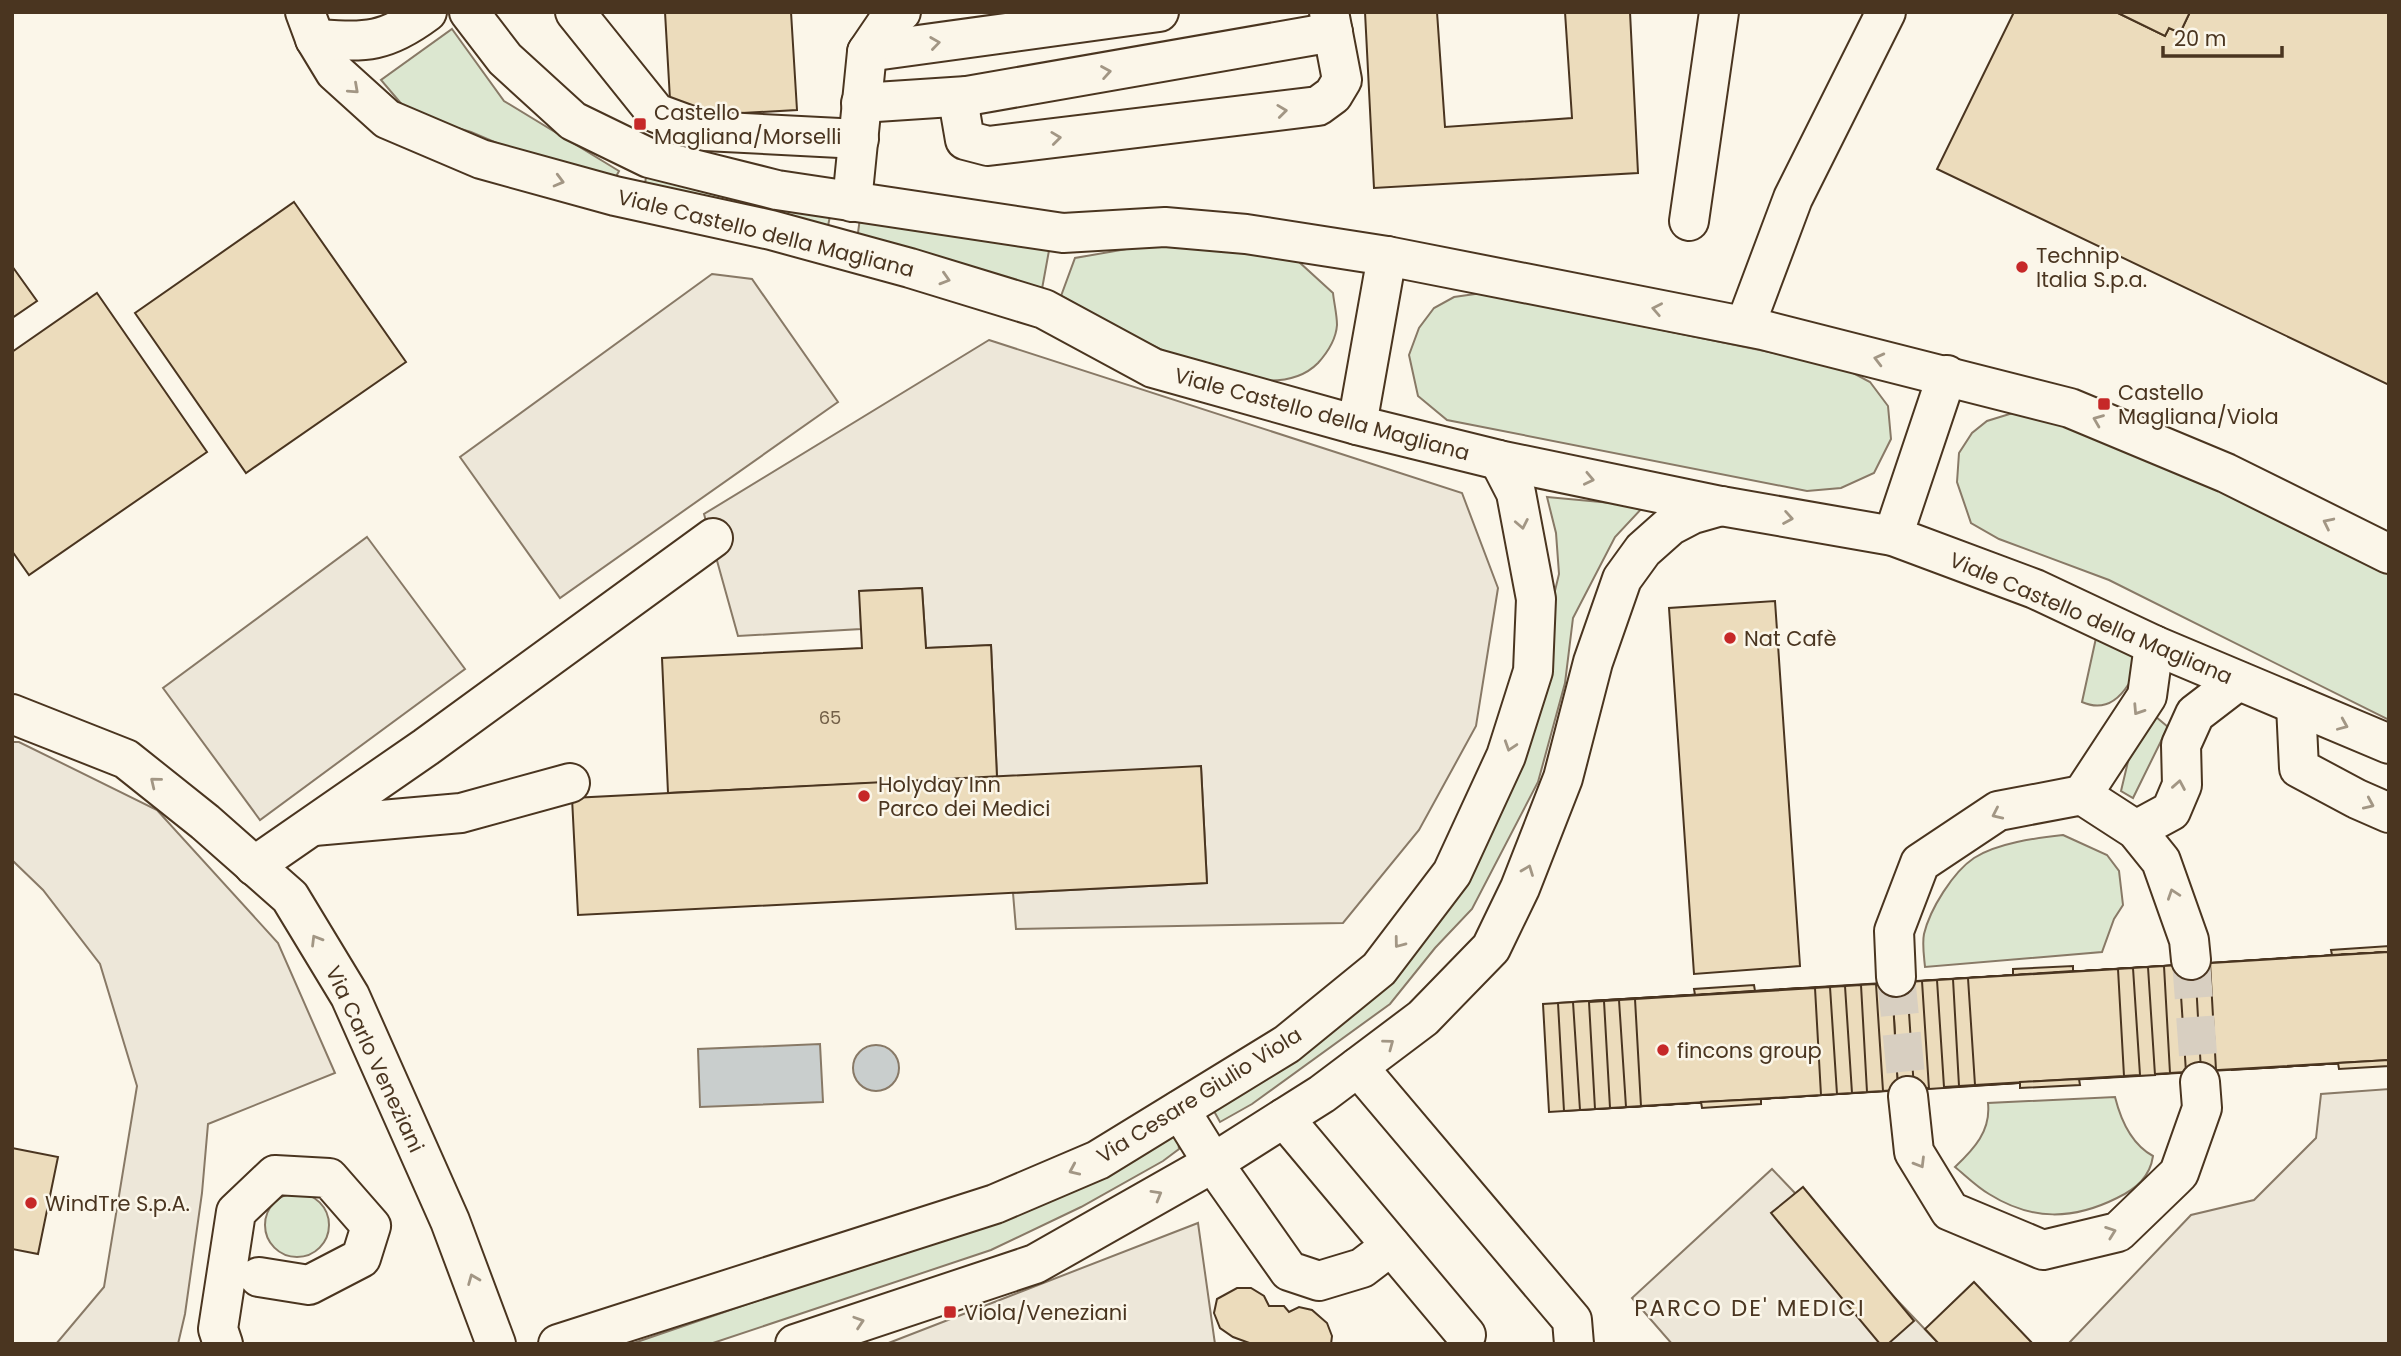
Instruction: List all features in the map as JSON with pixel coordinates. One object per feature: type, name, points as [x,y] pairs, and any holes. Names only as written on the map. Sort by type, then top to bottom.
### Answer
[{"type":"street","points":[[310,26],[362,42],[397,33],[427,12]]},
{"type":"street","name":"Viale Castello della Magliana","points":[[469,12],[505,60],[573,121],[649,158],[777,190],[1063,233],[1165,227],[1246,234],[1387,256],[1745,326],[2070,408],[2226,473],[2389,554]]},
{"type":"street","points":[[575,12],[656,113],[705,131],[860,121],[967,96],[1331,22],[1342,80],[1333,95],[1318,106],[988,146],[965,140],[960,111],[967,96]]},
{"type":"street","points":[[852,202],[867,52],[886,24],[901,12]]},
{"type":"street","points":[[867,52],[1158,12]]},
{"type":"street","points":[[1689,221],[1719,12]]},
{"type":"street","points":[[1745,326],[1793,198],[1886,12]]},
{"type":"street","name":"Viale Castello della Magliana","points":[[310,26],[335,72],[387,119],[481,159],[615,196],[771,230],[899,264],[1044,309],[1130,358],[1153,368],[1357,425],[1499,460],[1721,506],[1893,536],[2035,589],[2154,645],[2389,744]]},
{"type":"street","points":[[1357,425],[1387,256]]},
{"type":"street","points":[[1893,536],[1947,375]]},
{"type":"street","name":"Via Cesare Giulio Viola","points":[[558,1344],[995,1205],[1098,1160],[1287,1044],[1379,969],[1452,873],[1507,757],[1533,671],[1536,599],[1516,493],[1499,460]]},
{"type":"street","points":[[795,1344],[1035,1264],[1213,1163],[1284,1118],[1423,1018],[1491,948],[1520,888],[1563,778],[1593,662],[1622,579],[1643,550],[1670,526],[1693,514],[1721,506]]},
{"type":"street","points":[[254,866],[426,747],[713,538]]},
{"type":"street","points":[[2082,795],[2147,696],[2154,645]]},
{"type":"street","points":[[2136,830],[2171,811],[2182,785],[2181,745],[2195,714],[2238,681]]},
{"type":"street","points":[[2296,705],[2299,768],[2389,813]]},
{"type":"street","name":"Via Carlo Veneziani","points":[[12,713],[126,759],[205,822],[290,897],[350,996],[450,1221],[496,1344]]},
{"type":"street","points":[[312,826],[461,813],[570,783]]},
{"type":"street","points":[[1896,977],[1894,931],[1920,863],[1998,811],[2082,795],[2136,830],[2161,861],[2189,940],[2191,960]]},
{"type":"street","points":[[1358,1067],[1572,1320],[1574,1344]]},
{"type":"street","points":[[1908,1097],[1914,1152],[1950,1211],[2043,1250],[2118,1232],[2174,1178],[2179,1172],[2202,1108],[2200,1082]]},
{"type":"street","points":[[1180,1110],[1213,1163],[1289,1271],[1319,1281],[1362,1268],[1391,1246]]},
{"type":"street","points":[[1284,1118],[1466,1335]]},
{"type":"street","points":[[223,1344],[218,1329],[236,1212],[275,1175],[329,1178],[371,1226],[361,1258],[309,1285],[259,1277]]},
{"type":"green space","points":[[452,29],[504,101],[619,171],[613,182],[563,171],[471,132],[410,114],[381,80]]},
{"type":"green space","points":[[646,177],[831,211],[827,231],[643,197]]},
{"type":"green space","points":[[860,218],[1050,245],[1042,289],[857,240]]},
{"type":"green space","points":[[1161,243],[1252,252],[1299,262],[1333,293],[1337,325],[1328,351],[1318,363],[1293,377],[1262,380],[1227,374],[1190,362],[1152,345],[1061,296],[1075,258]]},
{"type":"green space","points":[[1482,293],[1842,367],[1870,382],[1888,406],[1891,439],[1874,473],[1841,488],[1807,491],[1447,420],[1418,396],[1409,355],[1419,328],[1434,308],[1454,297]]},
{"type":"green space","points":[[2016,412],[2039,414],[2163,460],[2389,570],[2389,720],[2109,580],[1999,539],[1971,523],[1957,482],[1959,453],[1972,433],[1987,421]]},
{"type":"green space","points":[[1547,497],[1644,506],[1615,537],[1573,618],[1565,683],[1538,782],[1472,909],[1435,948],[1390,1004],[1252,1104],[1220,1122],[1210,1104],[1330,1019],[1510,779],[1559,574],[1556,533]]},
{"type":"green space","points":[[2096,638],[2132,654],[2136,662],[2135,691],[2128,685],[2114,700],[2096,706],[2082,702]]},
{"type":"green space","points":[[2149,711],[2168,727],[2133,798],[2121,791],[2135,732]]},
{"type":"green space","points":[[2063,835],[2107,855],[2119,871],[2123,905],[2114,919],[2102,952],[1925,967],[1923,942],[1927,924],[1943,892],[1966,864],[1983,853],[2005,845]]},
{"type":"green space","points":[[2115,1097],[2128,1131],[2145,1151],[2153,1156],[2149,1170],[2136,1186],[2101,1205],[2069,1214],[2037,1213],[2021,1209],[1985,1191],[1955,1167],[1980,1139],[1987,1122],[1988,1103]]},
{"type":"green space","points":[[1172,1132],[1178,1140],[1179,1149],[1163,1161],[1081,1207],[991,1250],[710,1344],[631,1344],[803,1285]]},
{"type":"green space","points":[[291,1193],[303,1193],[320,1202],[327,1213],[327,1237],[320,1248],[303,1257],[291,1257],[279,1252],[270,1243],[265,1231],[265,1219],[270,1207],[279,1198]]},
{"type":"shaded area","points":[[712,274],[752,279],[838,402],[560,598],[460,457]]},
{"type":"shaded area","points":[[989,340],[1462,493],[1498,588],[1476,726],[1419,830],[1343,923],[1016,929],[1013,893],[1207,883],[1201,767],[997,777],[991,645],[926,648],[922,588],[860,591],[861,629],[738,636],[704,514]]},
{"type":"shaded area","points":[[367,537],[465,669],[260,820],[163,688]]},
{"type":"shaded area","points":[[12,742],[19,742],[157,810],[278,943],[335,1073],[208,1124],[202,1193],[185,1314],[178,1344],[56,1344],[104,1287],[137,1086],[100,964],[43,890],[12,860]]},
{"type":"shaded area","points":[[820,1044],[823,1102],[700,1107],[698,1049]]},
{"type":"shaded area","points":[[876,1045],[893,1051],[899,1068],[893,1085],[876,1091],[859,1085],[853,1068],[859,1051]]},
{"type":"shaded area","points":[[2389,1089],[2389,1344],[2068,1344],[2191,1215],[2254,1200],[2316,1138],[2321,1094]]},
{"type":"shaded area","points":[[1772,1169],[1939,1344],[1672,1344],[1632,1298]]},
{"type":"shaded area","points":[[1198,1223],[1215,1344],[886,1344]]},
{"type":"building","points":[[665,12],[791,12],[797,110],[671,117]]},
{"type":"building","points":[[1365,12],[1437,12],[1445,127],[1572,118],[1565,12],[1630,12],[1638,173],[1374,188]]},
{"type":"building","points":[[2014,12],[2116,12],[2165,36],[2169,28],[2180,33],[2190,12],[2389,12],[2389,385],[1937,169]]},
{"type":"building","points":[[2116,12],[2190,12],[2180,33],[2169,28],[2165,36]]},
{"type":"building","points":[[294,202],[406,362],[246,473],[135,313]]},
{"type":"building","points":[[12,266],[37,301],[12,318]]},
{"type":"building","points":[[97,293],[207,452],[29,575],[12,551],[12,352]]},
{"type":"building","points":[[922,588],[926,648],[991,645],[997,777],[668,793],[662,658],[862,648],[859,591]]},
{"type":"building","points":[[1775,601],[1800,966],[1694,974],[1669,608]]},
{"type":"building","points":[[1201,766],[1207,883],[578,915],[572,798]]},
{"type":"building","points":[[2389,946],[2389,952],[2332,955],[2331,950]]},
{"type":"building","points":[[2389,952],[2389,1060],[1549,1112],[1543,1004]]},
{"type":"building","points":[[2389,952],[2389,1060],[2293,1066],[2287,958]]},
{"type":"building","points":[[2389,952],[2389,1060],[2278,1067],[2271,959]]},
{"type":"building","points":[[2389,952],[2389,1060],[2263,1068],[2256,960]]},
{"type":"building","points":[[2389,952],[2389,1060],[2247,1069],[2241,961]]},
{"type":"building","points":[[2389,952],[2389,1060],[2232,1070],[2225,962]]},
{"type":"building","points":[[2389,952],[2389,1060],[2216,1070],[2210,963]]},
{"type":"building","points":[[2389,952],[2389,1060],[2201,1071],[2195,964]]},
{"type":"building","points":[[2210,963],[2216,1070],[1883,1091],[1876,984]]},
{"type":"building","points":[[2195,964],[2201,1071],[1898,1090],[1892,983]]},
{"type":"building","points":[[2179,965],[2186,1072],[1914,1089],[1907,982]]},
{"type":"building","points":[[2073,966],[2073,971],[2013,975],[2013,969]]},
{"type":"building","points":[[2164,966],[2170,1073],[1929,1089],[1922,981]]},
{"type":"building","points":[[2148,967],[2155,1075],[1944,1087],[1937,980]]},
{"type":"building","points":[[2133,968],[2140,1075],[1959,1086],[1953,979]]},
{"type":"building","points":[[2118,969],[2124,1076],[1975,1085],[1968,978]]},
{"type":"building","points":[[1892,983],[1898,1090],[1564,1111],[1558,1003]]},
{"type":"building","points":[[1876,984],[1883,1091],[1580,1110],[1573,1002]]},
{"type":"building","points":[[1754,985],[1755,991],[1695,995],[1694,989]]},
{"type":"building","points":[[1861,985],[1867,1092],[1595,1109],[1589,1002]]},
{"type":"building","points":[[1845,986],[1852,1093],[1610,1108],[1604,1001]]},
{"type":"building","points":[[1830,987],[1837,1094],[1626,1107],[1619,1000]]},
{"type":"building","points":[[1799,988],[1806,1096],[1656,1105],[1650,998]]},
{"type":"building","points":[[1815,988],[1821,1095],[1641,1106],[1635,999]]},
{"type":"building","points":[[2389,1060],[2389,1066],[2339,1069],[2338,1063]]},
{"type":"building","points":[[2079,1079],[2080,1085],[2020,1088],[2020,1082]]},
{"type":"building","points":[[1761,1099],[1761,1104],[1702,1108],[1701,1102]]},
{"type":"building","name":"WindTre S.p.A.","points":[[12,1148],[58,1157],[38,1254],[12,1249]]},
{"type":"building","points":[[1803,1187],[1914,1321],[1888,1344],[1880,1344],[1771,1213]]},
{"type":"building","points":[[1974,1282],[2033,1344],[1939,1344],[1925,1329]]},
{"type":"building","points":[[1237,1288],[1251,1288],[1264,1296],[1269,1306],[1284,1306],[1289,1312],[1299,1307],[1312,1310],[1327,1323],[1332,1336],[1331,1344],[1252,1344],[1233,1337],[1220,1328],[1214,1313],[1217,1299]]},
{"type":"tunnel","points":[[2191,960],[2200,1082]]},
{"type":"tunnel","points":[[1896,977],[1908,1096]]},
{"type":"place","name":"Castello Magliana/Morselli","points":[[640,124]]},
{"type":"place","name":"Technip Italia S.p.a.","points":[[2022,267]]},
{"type":"place","name":"Castello Magliana/Viola","points":[[2104,404]]},
{"type":"place","name":"Nat Cafè","points":[[1730,638]]},
{"type":"place","name":"Holyday Inn Parco dei Medici","points":[[864,796]]},
{"type":"place","name":"fincons group","points":[[1663,1050]]},
{"type":"place","name":"WindTre S.p.A.","points":[[31,1203]]},
{"type":"place","name":"Viola/Veneziani","points":[[950,1312]]},
{"type":"district","name":"PARCO DE' MEDICI","points":[[1750,1308]]}]
